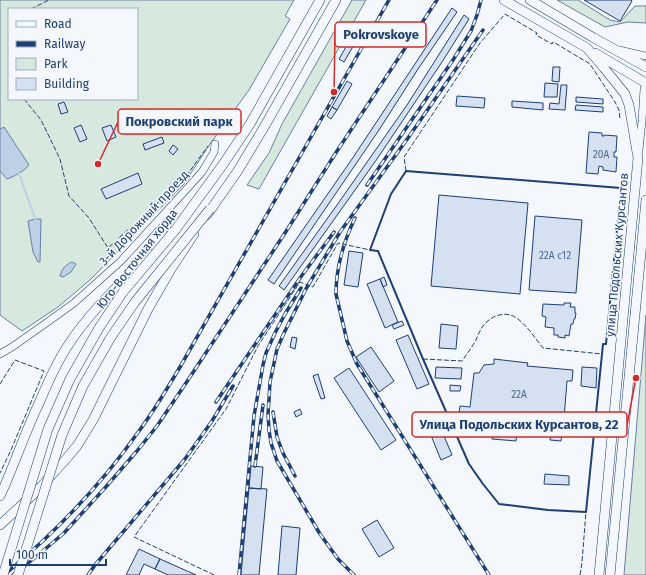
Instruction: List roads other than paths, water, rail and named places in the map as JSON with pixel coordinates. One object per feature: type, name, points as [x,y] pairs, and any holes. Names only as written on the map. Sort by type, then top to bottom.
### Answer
[{"type":"main road","name":"Юго-Восточная хорда","points":[[3,575],[48,429],[70,379],[99,328],[124,292],[176,229],[224,163],[250,124],[320,0]]},
{"type":"main road","name":"Юго-Восточная хорда","points":[[18,575],[62,434],[83,386],[111,337],[135,302],[210,210],[237,172],[336,0]]},
{"type":"main road","name":"улица Подольских Курсантов","points":[[504,0],[588,49],[625,94],[629,105],[638,158],[599,575]]},
{"type":"main road","points":[[530,0],[646,67]]},
{"type":"main road","points":[[588,49],[646,84]]},
{"type":"main road","name":"улица Подольских Курсантов","points":[[610,575],[646,200]]},
{"type":"main road","points":[[0,525],[38,490],[77,446],[93,420],[148,309],[171,270],[210,210]]},
{"type":"main road","points":[[0,496],[6,485],[34,413],[53,371],[67,346],[84,323],[110,295],[176,229]]},
{"type":"street","points":[[612,48],[646,56]]},
{"type":"street","points":[[638,158],[644,89],[646,84]]},
{"type":"street","name":"3-й Дорожный проезд","points":[[0,354],[17,344],[74,303],[121,261],[202,172],[214,152],[215,144]]},
{"type":"water","points":[[4,127],[29,165],[19,174],[7,179],[0,171],[0,129]]},
{"type":"water","points":[[41,219],[40,262],[38,262],[33,252],[28,221]]},
{"type":"water","points":[[72,262],[76,264],[71,272],[63,277],[60,276],[67,264]]},
{"type":"waterway","points":[[18,171],[36,221]]},
{"type":"railway","points":[[4,575],[23,559],[76,508],[109,470],[150,416],[180,367],[389,0]]},
{"type":"railway","points":[[13,575],[64,533],[104,489],[157,426],[437,0]]},
{"type":"railway","points":[[367,185],[453,60],[471,31],[481,0]]},
{"type":"railway","points":[[354,575],[338,559],[320,534],[277,461],[271,443],[268,414],[270,382],[277,349],[307,287],[340,232],[483,30]]},
{"type":"railway","points":[[355,218],[341,255],[336,284],[336,294],[347,341],[357,364],[489,575]]},
{"type":"railway","points":[[216,402],[300,278],[334,232]]},
{"type":"railway","points":[[239,575],[254,416],[263,365],[266,353],[275,333],[301,288]]},
{"type":"railway","points":[[88,575],[185,459],[212,421],[233,386]]},
{"type":"railway","points":[[255,466],[263,405]]},
{"type":"railway","points":[[273,412],[277,437],[283,453],[295,476]]},
{"type":"place","name":"Pokrovskoye","points":[[334,92]]},
{"type":"place","name":"Покровский парк","points":[[98,164]]},
{"type":"place","name":"Улица Подольских Курсантов, 22","points":[[636,378]]}]
